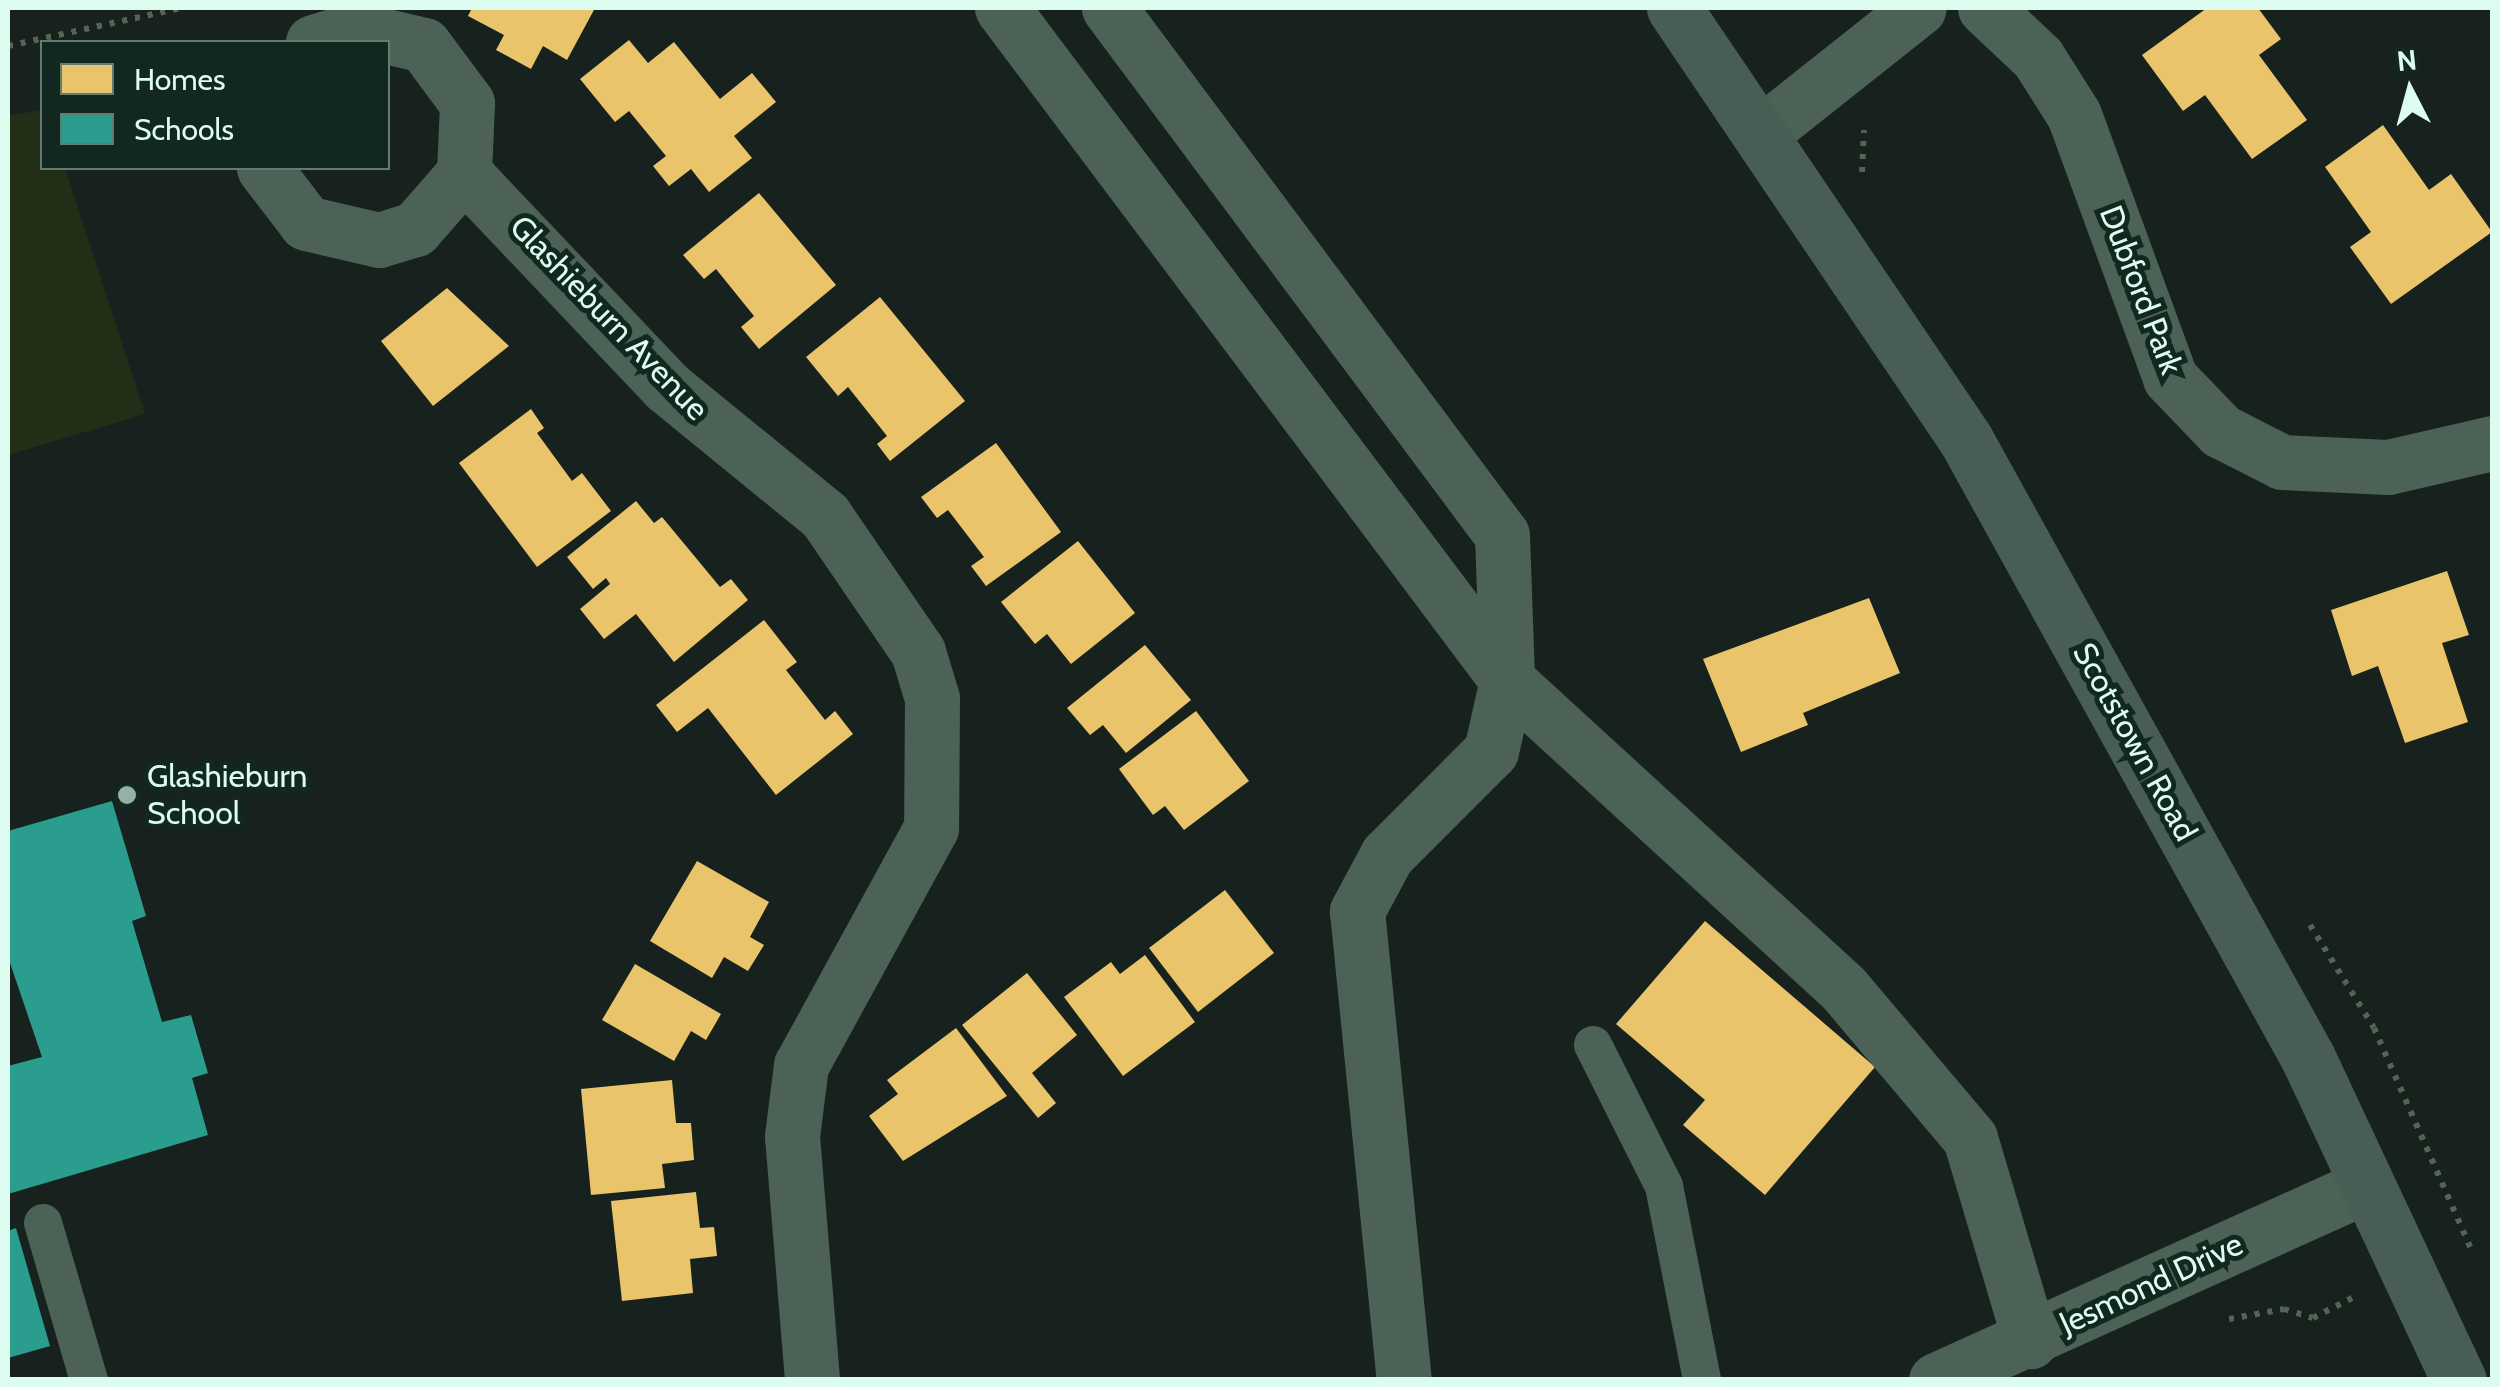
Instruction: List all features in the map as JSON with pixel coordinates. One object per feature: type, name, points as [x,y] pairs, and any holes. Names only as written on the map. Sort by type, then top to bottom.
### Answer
[{"type":"main road","name":"Scotstown Road","points":[[1674,8],[1765,130],[1966,440],[2308,1058],[2459,1380]]},
{"type":"street","points":[[1002,8],[1507,680],[1844,989],[1970,1138],[2030,1341]]},
{"type":"street","points":[[1110,8],[1492,516],[1505,557],[1507,680],[1491,751],[1388,856],[1356,911],[1404,1380]]},
{"type":"street","points":[[1765,130],[1919,8]]},
{"type":"street","name":"Dubford Park","points":[[1985,8],[2038,58],[2074,115],[2170,378],[2221,431],[2282,462],[2388,467],[2492,443]]},
{"type":"street","points":[[266,170],[306,223],[378,240],[415,229],[464,173],[467,103],[424,45],[356,28],[320,40]]},
{"type":"street","name":"Glashieburn Avenue","points":[[464,173],[666,387],[825,516],[918,652],[932,698],[931,828],[800,1065],[792,1136],[812,1380]]},
{"type":"street","name":"Jesmond Drive","points":[[1936,1380],[2030,1341],[2365,1186]]},
{"type":"lane","points":[[1593,1045],[1664,1186],[1702,1380]]},
{"type":"lane","points":[[43,1223],[90,1380]]},
{"type":"path","points":[[8,46],[181,8]]},
{"type":"path","points":[[2216,1324],[2284,1309],[2313,1318],[2467,1238]]},
{"type":"green space","points":[[40,110],[40,170],[66,170],[145,414],[8,455],[8,116]]},
{"type":"building: Homes","points":[[472,8],[595,8],[567,60],[543,46],[531,69],[496,50],[504,35],[468,16]]},
{"type":"building: Homes","points":[[2207,8],[2258,8],[2281,39],[2259,55],[2307,120],[2252,159],[2205,95],[2183,111],[2142,55]]},
{"type":"building: Homes","points":[[629,40],[648,63],[674,42],[720,99],[752,73],[776,102],[734,136],[752,158],[709,192],[691,169],[669,186],[653,166],[666,156],[629,111],[615,122],[580,79]]},
{"type":"building: Homes","points":[[2383,125],[2429,190],[2451,174],[2492,232],[2391,304],[2350,247],[2371,232],[2325,167]]},
{"type":"building: Homes","points":[[759,193],[836,285],[759,349],[741,327],[754,316],[716,269],[704,279],[683,255]]},
{"type":"building: Homes","points":[[447,288],[509,346],[433,406],[381,341]]},
{"type":"building: Homes","points":[[880,297],[965,401],[890,461],[877,444],[887,436],[848,387],[838,396],[806,357]]},
{"type":"building: Homes","points":[[531,409],[544,428],[537,433],[572,481],[582,473],[611,511],[537,567],[459,463]]},
{"type":"building: Homes","points":[[996,443],[1061,532],[986,586],[971,566],[984,557],[948,510],[937,518],[921,497]]},
{"type":"building: Homes","points":[[636,501],[654,523],[662,517],[720,587],[731,579],[748,600],[674,662],[636,614],[604,639],[580,609],[610,584],[606,578],[593,589],[567,557]]},
{"type":"building: Homes","points":[[1078,541],[1135,613],[1071,664],[1047,634],[1035,644],[1001,602]]},
{"type":"building: Homes","points":[[2447,571],[2469,635],[2442,643],[2468,722],[2405,743],[2378,666],[2352,676],[2331,610]]},
{"type":"building: Homes","points":[[1869,598],[1900,673],[1803,713],[1808,725],[1741,752],[1703,659]]},
{"type":"building: Homes","points":[[764,620],[797,662],[786,670],[825,720],[835,711],[853,734],[776,795],[708,708],[677,732],[656,705]]},
{"type":"building: Homes","points":[[1145,645],[1191,700],[1126,753],[1103,725],[1090,735],[1067,708]]},
{"type":"building: Homes","points":[[1196,711],[1249,781],[1184,830],[1165,806],[1153,815],[1119,769]]},
{"type":"building: Homes","points":[[697,861],[769,902],[750,937],[764,945],[748,971],[724,957],[712,978],[650,941]]},
{"type":"building: Homes","points":[[1225,890],[1274,953],[1198,1012],[1149,948]]},
{"type":"building: Homes","points":[[1705,921],[1875,1067],[1765,1195],[1683,1125],[1705,1100],[1616,1024]]},
{"type":"building: Homes","points":[[1145,955],[1195,1022],[1123,1076],[1064,997],[1111,962],[1120,974]]},
{"type":"building: Homes","points":[[635,964],[721,1014],[706,1040],[691,1031],[674,1061],[602,1020]]},
{"type":"building: Homes","points":[[1027,973],[1077,1035],[1032,1073],[1056,1103],[1038,1118],[962,1025]]},
{"type":"building: Homes","points":[[956,1028],[1007,1096],[903,1161],[869,1116],[898,1094],[887,1080]]},
{"type":"building: Homes","points":[[672,1080],[676,1123],[691,1123],[694,1160],[662,1164],[665,1188],[591,1195],[581,1089]]},
{"type":"building: Homes","points":[[696,1192],[700,1228],[714,1227],[717,1256],[690,1259],[693,1293],[622,1301],[611,1201]]},
{"type":"building: Schools","points":[[112,801],[146,916],[132,921],[162,1022],[191,1015],[208,1073],[192,1078],[208,1135],[8,1194],[8,1066],[42,1057],[8,957],[8,831]]},
{"type":"building: Schools","points":[[16,1228],[50,1346],[8,1358],[8,1231]]},
{"type":"place","name":"Glashieburn School","points":[[127,795]]}]
